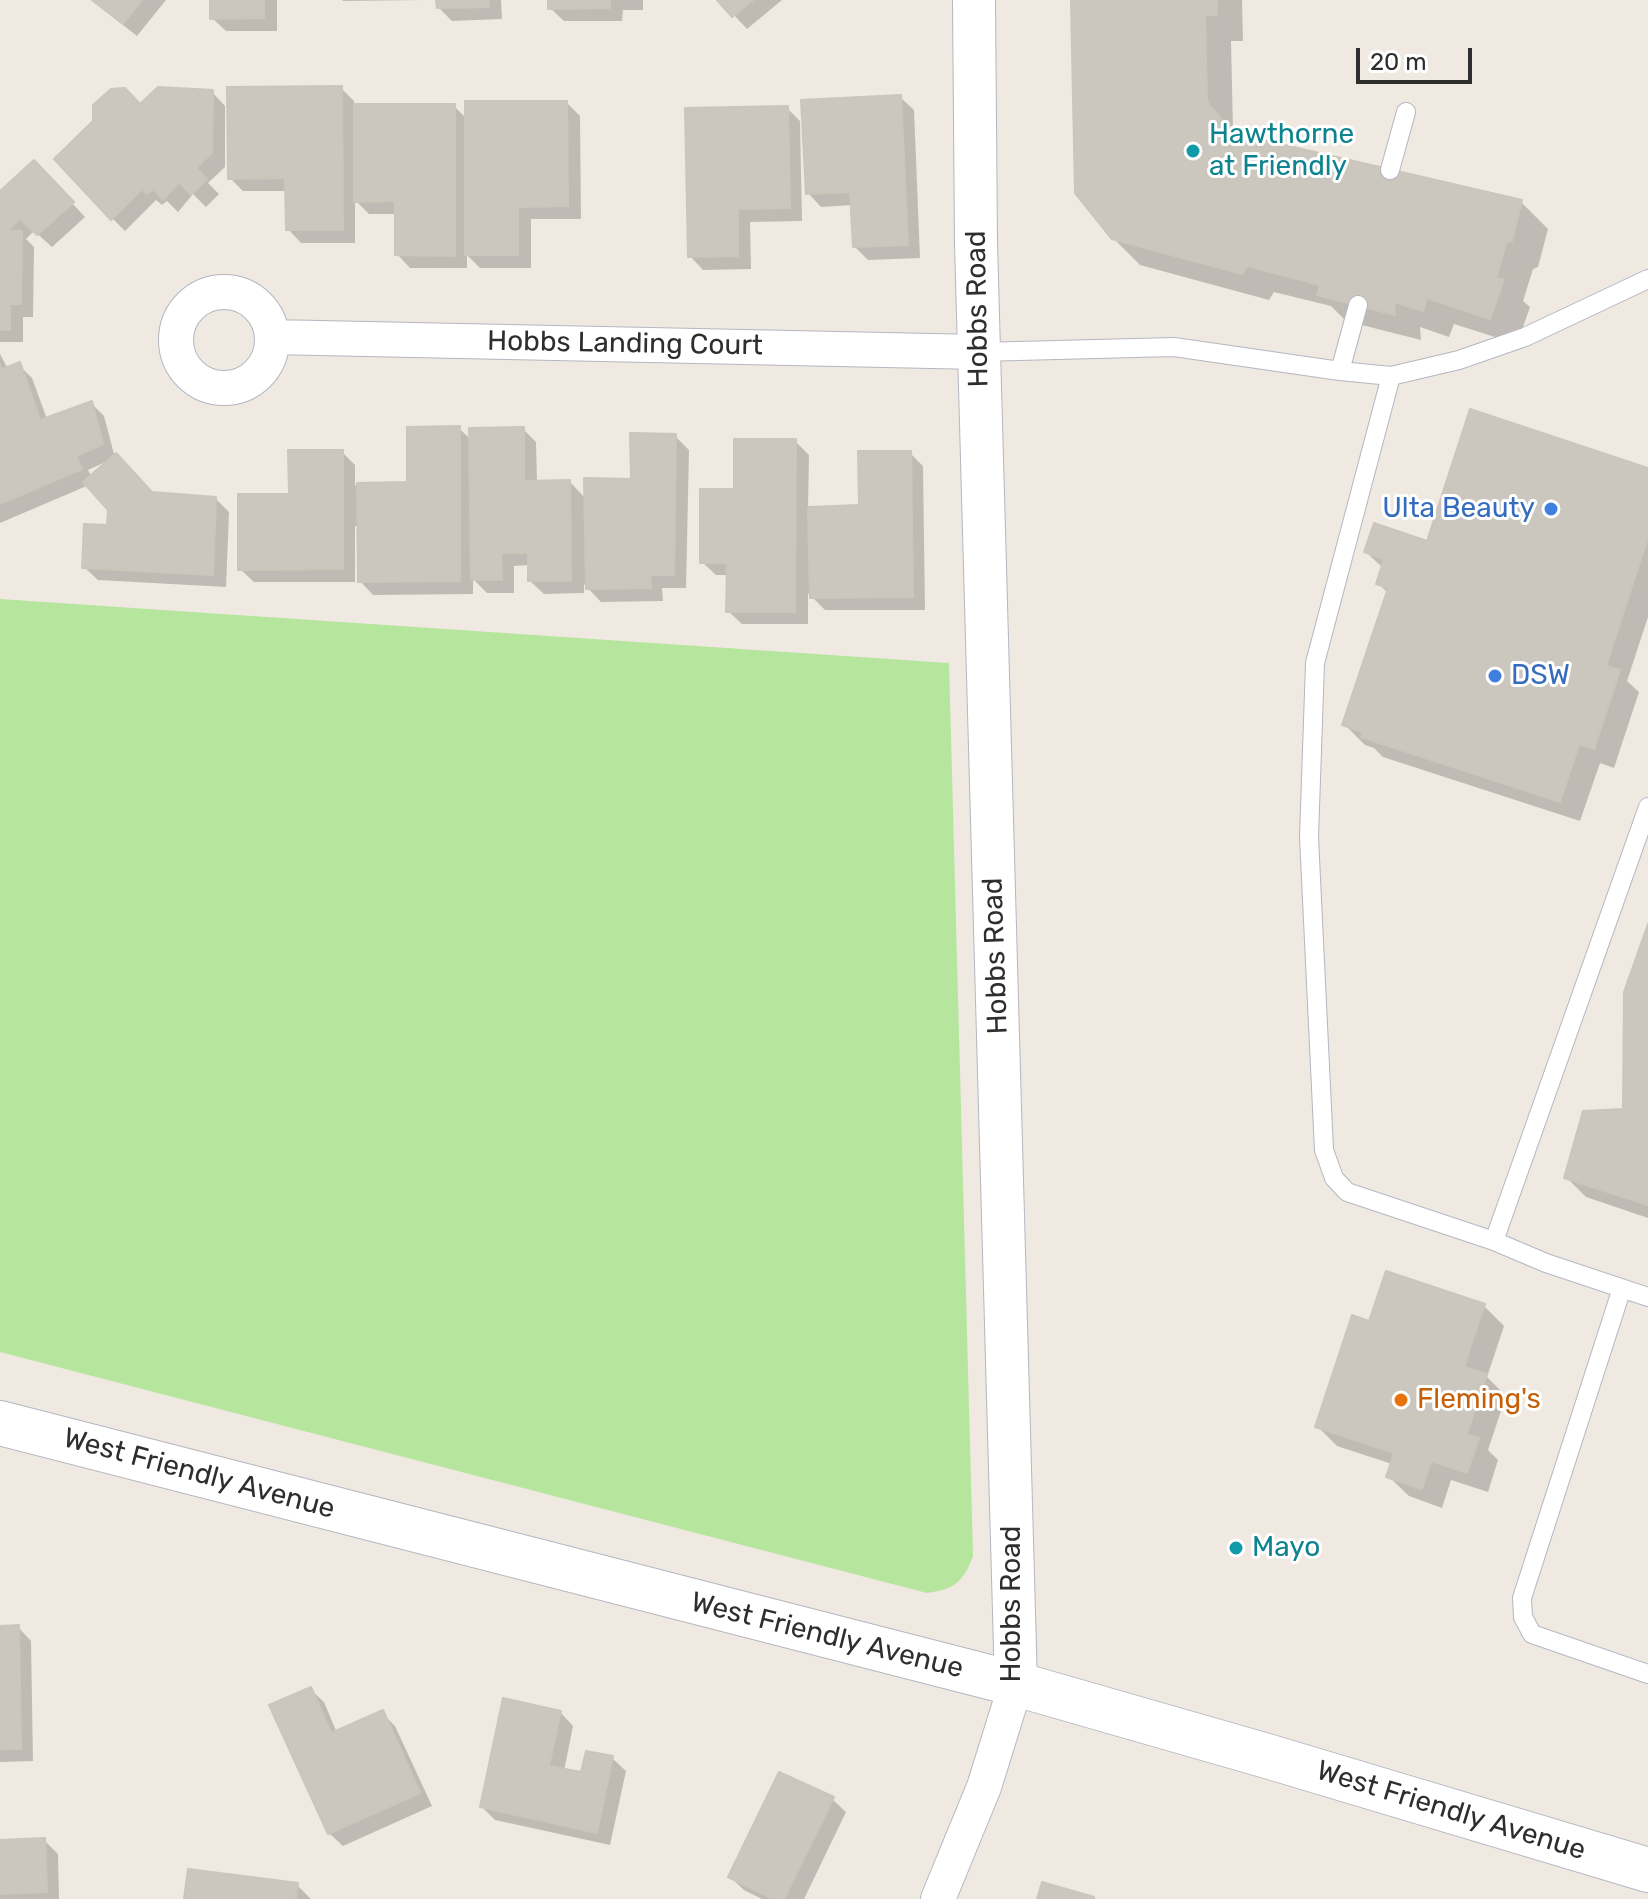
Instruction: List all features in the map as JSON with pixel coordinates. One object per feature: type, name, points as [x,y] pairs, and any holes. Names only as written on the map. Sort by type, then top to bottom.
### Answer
[{"type":"main road","name":"West Friendly Avenue","points":[[0,1423],[1016,1684],[1648,1870]]},
{"type":"street","name":"Hobbs Road","points":[[938,1899],[984,1787],[1016,1684],[979,352],[974,0]]},
{"type":"street","name":"Hobbs Landing Court","points":[[272,337],[979,352]]},
{"type":"lane","points":[[1390,170],[1406,112]]},
{"type":"lane","points":[[979,352],[1174,347],[1391,376],[1459,360],[1525,337],[1648,279]]},
{"type":"lane","points":[[1340,371],[1358,305]]},
{"type":"lane","points":[[1391,376],[1315,663],[1309,837],[1324,1150],[1334,1178],[1347,1192],[1648,1297]]},
{"type":"lane","points":[[1494,1241],[1648,811]]},
{"type":"lane","points":[[1622,1288],[1522,1598],[1523,1617],[1532,1634],[1648,1674]]},
{"type":"green space","points":[[0,599],[949,663],[973,1556],[957,1583],[927,1593],[0,1352]]},
{"type":"building","points":[[92,0],[142,0],[123,24]]},
{"type":"building","points":[[210,0],[264,0],[264,18],[210,19]]},
{"type":"building","points":[[436,0],[489,0],[489,7],[437,8]]},
{"type":"building","points":[[548,0],[610,0],[610,8],[548,9]]},
{"type":"building","points":[[717,0],[753,0],[732,17]]},
{"type":"building","name":"Hawthorne at Friendly","points":[[1071,0],[1217,0],[1217,15],[1205,15],[1207,102],[1233,133],[1522,200],[1512,241],[1506,243],[1496,279],[1504,279],[1490,319],[1427,298],[1423,311],[1394,302],[1395,315],[1317,295],[1320,285],[1247,266],[1242,274],[1112,239],[1075,193]]},
{"type":"building","points":[[342,86],[343,230],[286,230],[285,178],[228,179],[227,87]]},
{"type":"building","points":[[158,87],[213,90],[212,153],[196,168],[207,179],[191,195],[179,182],[163,200],[153,189],[147,194],[142,189],[111,220],[54,159],[93,121],[93,105],[111,89],[125,88],[140,104]]},
{"type":"building","points":[[901,95],[908,245],[853,247],[850,192],[806,194],[801,100]]},
{"type":"building","points":[[465,101],[567,101],[568,206],[518,207],[518,255],[465,255]]},
{"type":"building","points":[[354,104],[455,104],[455,256],[395,255],[395,201],[354,202]]},
{"type":"building","points":[[788,106],[790,208],[738,209],[738,256],[688,257],[685,108]]},
{"type":"building","points":[[34,160],[74,202],[37,235],[20,219],[7,231],[22,231],[21,304],[10,304],[10,330],[0,330],[0,191]]},
{"type":"building","points":[[20,362],[40,420],[92,401],[103,444],[76,456],[82,469],[0,504],[0,365],[2,369]]},
{"type":"building","points":[[1470,409],[1648,468],[1648,537],[1606,666],[1620,670],[1594,749],[1579,744],[1560,802],[1361,737],[1363,732],[1342,725],[1388,588],[1376,584],[1384,559],[1364,552],[1374,523],[1427,541]]},
{"type":"building","points":[[460,426],[460,581],[358,582],[357,483],[407,482],[407,427]]},
{"type":"building","points":[[524,427],[524,481],[570,480],[571,581],[528,581],[528,553],[501,553],[502,580],[471,580],[469,428]]},
{"type":"building","points":[[630,433],[676,434],[674,575],[650,575],[651,588],[586,589],[584,478],[631,479]]},
{"type":"building","points":[[734,439],[796,439],[795,612],[726,612],[727,563],[700,563],[700,489],[734,489]]},
{"type":"building","points":[[288,450],[343,450],[343,569],[238,570],[238,494],[289,494]]},
{"type":"building","points":[[858,451],[911,451],[913,597],[810,598],[808,507],[859,505]]},
{"type":"building","points":[[116,453],[152,492],[216,497],[213,575],[82,568],[84,524],[107,525],[108,510],[83,482]]},
{"type":"building","points":[[1648,924],[1648,1205],[1564,1178],[1583,1111],[1623,1109],[1624,992]]},
{"type":"building","name":"Fleming's","points":[[1386,1271],[1485,1304],[1464,1367],[1487,1374],[1467,1434],[1479,1438],[1467,1473],[1431,1461],[1422,1489],[1386,1477],[1394,1453],[1315,1427],[1352,1315],[1369,1321]]},
{"type":"building","points":[[19,1625],[21,1749],[0,1749],[0,1626]]},
{"type":"building","points":[[311,1687],[331,1733],[383,1710],[420,1793],[328,1834],[269,1705]]},
{"type":"building","points":[[503,1698],[561,1711],[549,1766],[581,1772],[586,1751],[613,1756],[597,1833],[480,1807]]},
{"type":"building","points":[[779,1772],[834,1797],[784,1899],[773,1899],[728,1877]]},
{"type":"building","points":[[45,1838],[47,1892],[0,1894],[0,1840]]},
{"type":"building","points":[[188,1869],[298,1883],[296,1899],[184,1899]]},
{"type":"building","points":[[1042,1882],[1094,1897],[1094,1899],[1037,1899]]},
{"type":"place","name":"Hawthorne at Friendly","points":[[1193,151]]},
{"type":"place","name":"Ulta Beauty","points":[[1551,509]]},
{"type":"place","name":"DSW","points":[[1495,676]]},
{"type":"place","name":"Fleming's","points":[[1401,1400]]},
{"type":"place","name":"Mayo","points":[[1236,1548]]}]
